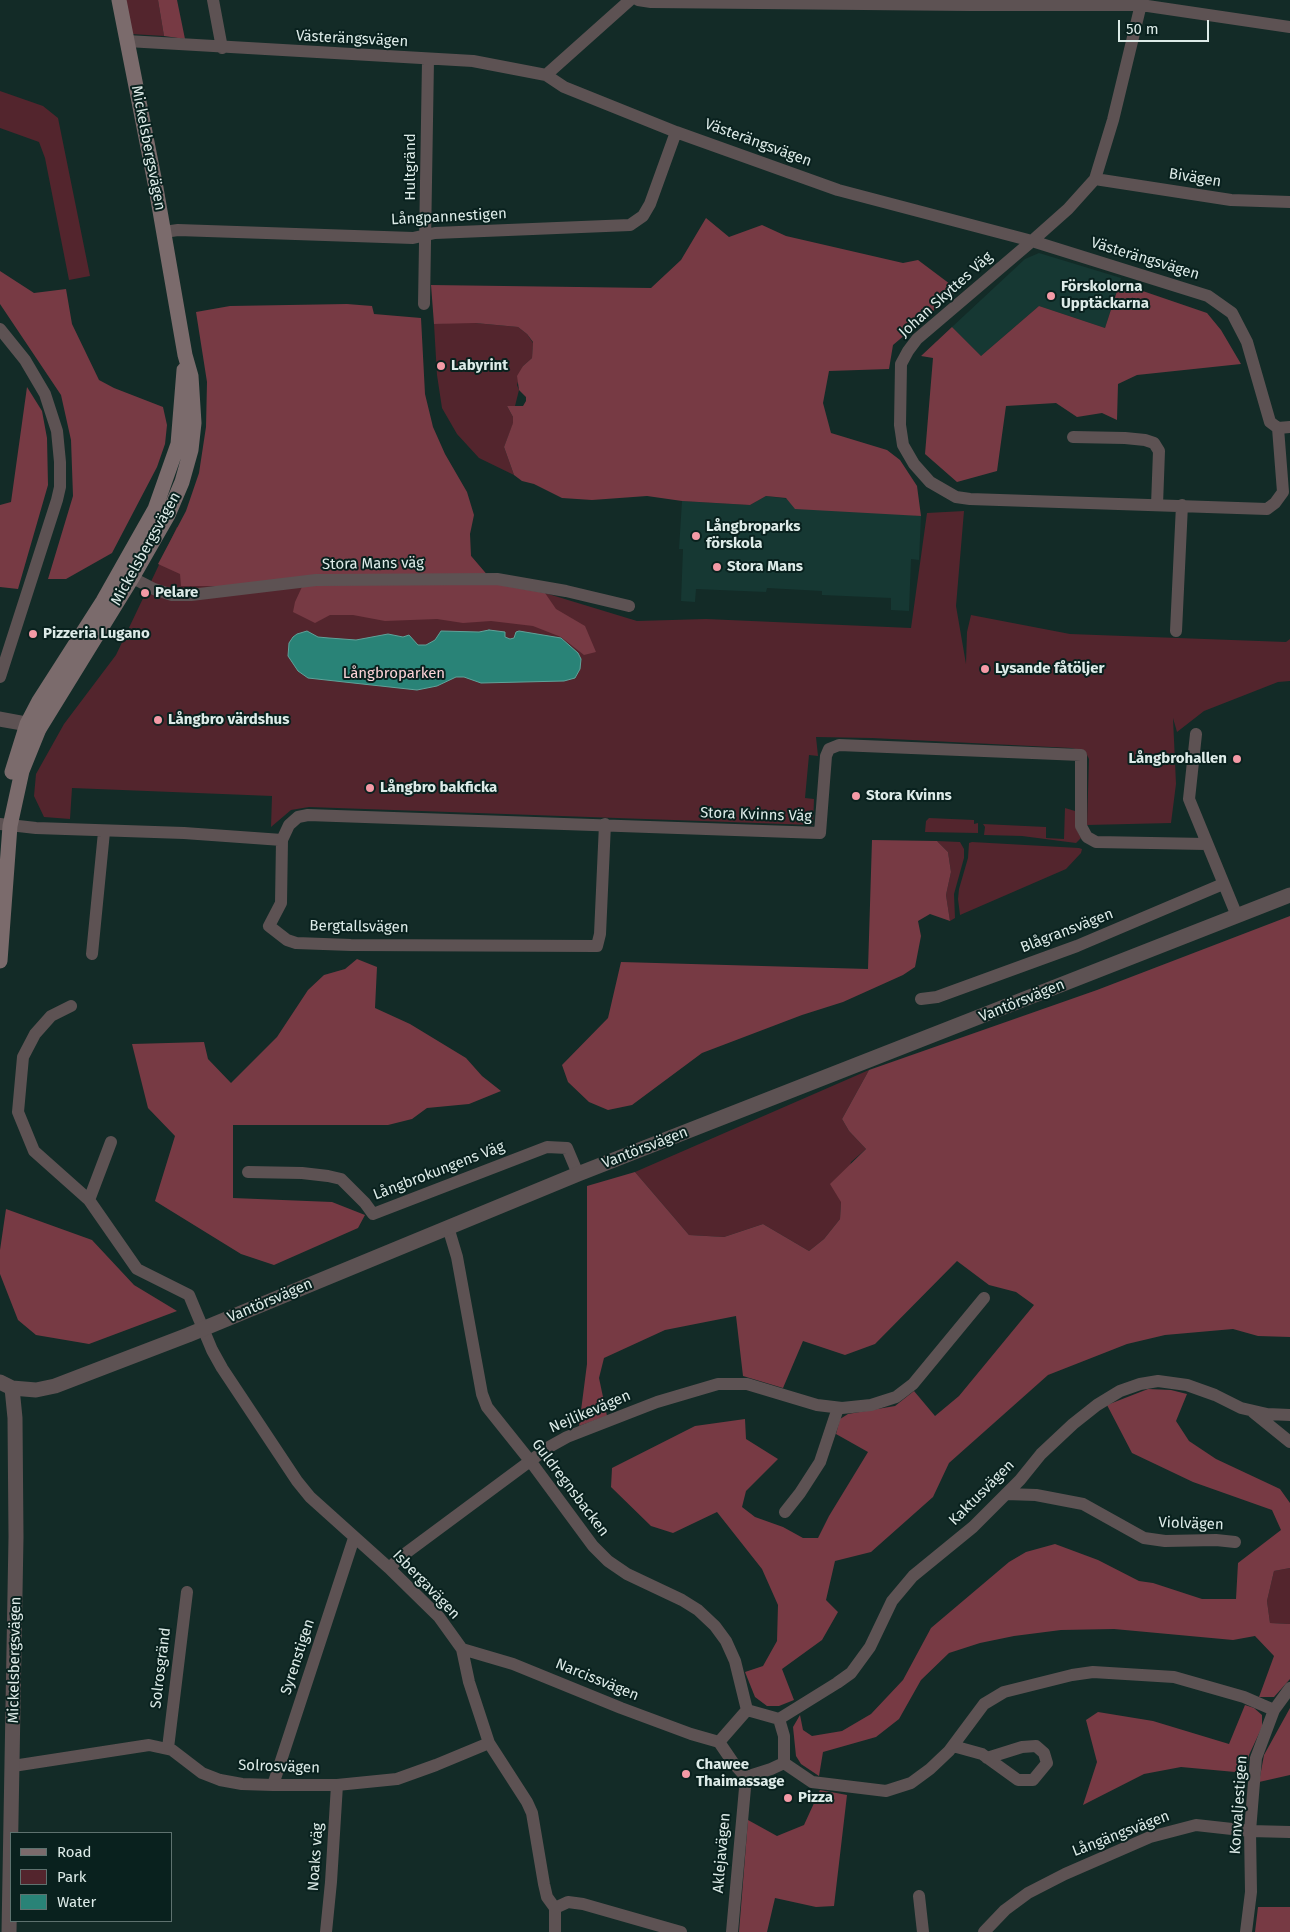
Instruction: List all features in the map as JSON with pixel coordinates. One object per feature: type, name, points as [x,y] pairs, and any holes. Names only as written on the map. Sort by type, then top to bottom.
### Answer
[{"type":"main road","name":"Mickelsbergsvägen","points":[[0,961],[3,824],[12,770],[33,726],[39,700],[168,515],[182,482],[194,423],[191,376],[185,355],[164,232],[119,0]]},
{"type":"street","points":[[213,0],[222,48]]},
{"type":"street","points":[[546,75],[630,0]]},
{"type":"street","points":[[638,0],[650,2],[969,5],[1142,3],[1290,27]]},
{"type":"street","name":"Johan Skyttes Väg","points":[[1142,3],[1113,120],[1095,180],[1068,209],[917,339],[908,351],[901,364],[900,425],[903,445],[914,464],[930,482],[956,497],[970,499],[1267,508],[1275,503],[1290,503]]},
{"type":"street","name":"Västerängsvägen","points":[[127,42],[473,61],[546,75],[564,87],[676,132],[838,190],[1032,241],[1208,296],[1232,313],[1247,342],[1270,422],[1284,428]]},
{"type":"street","name":"Hultgränd","points":[[424,304],[428,60]]},
{"type":"street","name":"Långpannestigen","points":[[164,232],[178,230],[413,238],[435,233],[630,225],[643,216],[650,204],[676,132]]},
{"type":"street","name":"Bivägen","points":[[1095,180],[1232,200],[1290,202]]},
{"type":"street","points":[[0,329],[25,360],[45,394],[57,431],[60,462],[60,487],[57,500],[0,678]]},
{"type":"street","points":[[1275,503],[1283,492],[1284,428]]},
{"type":"street","points":[[1072,437],[1145,440],[1154,443],[1159,451],[1157,505]]},
{"type":"street","points":[[1176,631],[1182,505]]},
{"type":"street","name":"Stora Mans väg","points":[[126,574],[154,589],[172,595],[191,595],[316,580],[497,579],[566,591],[629,606]]},
{"type":"street","points":[[0,719],[33,726]]},
{"type":"street","points":[[1196,734],[1189,798],[1236,916]]},
{"type":"street","name":"Stora Kvinns Väg","points":[[282,840],[289,825],[298,817],[308,815],[820,833],[826,756],[829,749],[839,745],[1081,755],[1081,826],[1086,837],[1096,842],[1206,844]]},
{"type":"street","points":[[3,824],[104,832],[184,833],[282,840]]},
{"type":"street","name":"Bergtallsvägen","points":[[282,840],[281,903],[269,926],[287,940],[296,943],[351,945],[597,946],[600,934],[605,824]]},
{"type":"street","points":[[92,954],[104,832]]},
{"type":"street","name":"Blågransvägen","points":[[921,999],[938,997],[1077,946],[1222,884]]},
{"type":"street","name":"Vantörsvägen","points":[[6,1385],[36,1390],[56,1386],[204,1328],[578,1174],[1290,895]]},
{"type":"street","name":"Isbergavägen","points":[[71,1006],[51,1016],[35,1034],[23,1057],[18,1112],[34,1151],[89,1200],[137,1269],[189,1295],[212,1350],[222,1368],[297,1481],[310,1497],[389,1568],[439,1617],[462,1649],[469,1682],[489,1743],[532,1813],[547,1897],[555,1908],[555,1932]]},
{"type":"street","points":[[89,1200],[111,1142]]},
{"type":"street","name":"Långbrokungens Väg","points":[[248,1172],[302,1173],[341,1179],[365,1202],[372,1214],[547,1147],[567,1148],[578,1174]]},
{"type":"street","name":"Guldregnsbacken","points":[[448,1227],[456,1257],[482,1394],[487,1406],[593,1546],[608,1561],[627,1574],[682,1600],[698,1610],[715,1626],[726,1641],[735,1661],[747,1710]]},
{"type":"street","name":"Nejlikevägen","points":[[389,1568],[406,1553],[549,1447],[566,1437],[657,1402],[718,1384],[746,1384],[816,1405],[838,1408],[871,1405],[896,1397],[914,1384],[984,1298]]},
{"type":"street","name":"Kaktusvägen","points":[[779,1719],[837,1684],[851,1673],[870,1647],[892,1602],[913,1576],[973,1527],[1073,1424],[1097,1405],[1120,1391],[1133,1386],[1158,1381],[1187,1385],[1215,1395],[1241,1408],[1290,1416]]},
{"type":"street","name":"Mickelsbergsvägen","points":[[6,1385],[15,1418],[16,1537],[8,1774],[9,1932]]},
{"type":"street","points":[[784,1512],[800,1493],[820,1462],[838,1408]]},
{"type":"street","name":"Kaktusvägen","points":[[1251,1410],[1290,1442]]},
{"type":"street","name":"Violvägen","points":[[1006,1494],[1036,1495],[1083,1504],[1144,1538],[1165,1541],[1216,1540],[1234,1542]]},
{"type":"street","name":"Syrenstigen","points":[[273,1785],[354,1538]]},
{"type":"street","name":"Solrosgränd","points":[[168,1748],[187,1592]]},
{"type":"street","name":"Narcissvägen","points":[[462,1649],[513,1664],[630,1711],[719,1742]]},
{"type":"street","points":[[784,1763],[812,1782],[886,1791],[910,1783],[930,1769],[953,1746],[984,1704],[1004,1692],[1072,1675],[1093,1672],[1174,1677],[1244,1697],[1274,1710]]},
{"type":"street","name":"Konvaljestigen","points":[[1246,1932],[1251,1892],[1250,1831],[1256,1758],[1274,1710],[1290,1688]]},
{"type":"street","points":[[747,1710],[779,1719],[784,1736],[784,1763],[746,1777],[734,1764],[719,1742],[747,1710]]},
{"type":"street","name":"Solrosvägen","points":[[8,1774],[148,1745],[168,1748],[202,1772],[220,1780],[273,1785],[337,1785],[398,1779],[489,1743]]},
{"type":"street","points":[[953,1746],[969,1749],[987,1758]]},
{"type":"street","name":"Aklejavägen","points":[[732,1932],[746,1777]]},
{"type":"street","name":"Noaks väg","points":[[326,1932],[337,1785]]},
{"type":"street","name":"Långängsvägen","points":[[984,1932],[1005,1910],[1028,1893],[1065,1874],[1150,1837],[1196,1825],[1250,1831],[1290,1832]]},
{"type":"street","points":[[919,1896],[923,1932]]},
{"type":"street","points":[[555,1908],[568,1902],[583,1904],[681,1932]]},
{"type":"shaded area","points":[[158,0],[177,0],[185,39],[164,36]]},
{"type":"shaded area","points":[[706,218],[729,237],[762,225],[786,236],[903,263],[918,260],[958,290],[893,345],[889,369],[829,371],[823,403],[831,433],[887,450],[900,460],[917,486],[921,516],[795,509],[786,498],[766,496],[750,505],[682,501],[647,496],[592,500],[562,498],[534,484],[522,481],[514,475],[504,447],[513,423],[513,417],[507,406],[523,406],[526,401],[526,397],[519,390],[517,376],[523,366],[532,358],[533,342],[518,327],[475,323],[434,324],[431,285],[651,288],[681,260]]},
{"type":"shaded area","name":"Förskolorna Upptäckarna","points":[[1039,253],[1121,278],[1105,328],[1039,306],[981,356],[952,327],[1025,259]]},
{"type":"shaded area","points":[[0,271],[34,293],[66,289],[72,324],[99,380],[114,388],[163,407],[167,425],[165,444],[157,467],[112,553],[66,579],[48,579],[73,496],[71,440],[61,395],[0,304]]},
{"type":"shaded area","points":[[1119,285],[1131,287],[1207,313],[1221,330],[1241,364],[1137,375],[1118,384],[1117,420],[1102,413],[1077,417],[1056,403],[1006,406],[997,471],[957,482],[925,454],[933,358],[921,356],[952,327],[981,356],[1039,306],[1105,328]]},
{"type":"shaded area","points":[[347,304],[372,306],[374,314],[421,318],[425,394],[433,427],[445,454],[467,492],[474,515],[470,534],[471,556],[495,584],[545,593],[556,609],[585,626],[596,652],[584,655],[561,637],[533,626],[491,621],[463,623],[437,619],[385,621],[353,615],[330,615],[315,623],[293,612],[295,602],[307,576],[229,586],[181,586],[180,574],[158,564],[186,511],[199,473],[206,427],[207,382],[196,312],[230,306]]},
{"type":"shaded area","points":[[27,387],[42,411],[47,438],[48,485],[18,589],[0,587],[0,505],[11,502]]},
{"type":"shaded area","points":[[766,496],[921,516],[919,560],[911,559],[909,611],[891,610],[891,598],[822,595],[822,591],[767,588],[766,592],[696,589],[695,602],[681,601],[683,549],[679,549],[682,501],[750,505]]},
{"type":"shaded area","points":[[872,840],[937,841],[948,852],[951,872],[946,895],[950,921],[930,914],[918,921],[921,936],[915,967],[903,975],[843,1002],[802,1015],[702,1053],[632,1105],[608,1110],[589,1102],[568,1082],[562,1065],[608,1018],[621,962],[868,969]]},
{"type":"shaded area","points":[[1290,916],[1290,1337],[1258,1336],[1233,1329],[1165,1335],[1127,1344],[1048,1375],[949,1463],[933,1497],[871,1552],[835,1561],[826,1600],[838,1612],[822,1640],[782,1669],[794,1700],[779,1706],[767,1706],[755,1697],[745,1672],[763,1666],[777,1641],[778,1605],[762,1569],[717,1512],[673,1533],[651,1526],[611,1487],[612,1468],[695,1426],[745,1419],[746,1439],[778,1459],[746,1491],[742,1507],[755,1517],[783,1527],[803,1538],[818,1538],[829,1516],[868,1452],[836,1434],[840,1419],[848,1414],[895,1406],[914,1391],[935,1416],[959,1396],[1034,1305],[1016,1292],[989,1285],[957,1261],[875,1344],[845,1355],[803,1341],[783,1388],[743,1376],[736,1316],[665,1330],[604,1358],[599,1378],[607,1416],[579,1426],[587,1364],[587,1186],[635,1172],[689,1235],[724,1237],[763,1224],[809,1251],[824,1239],[840,1219],[841,1202],[830,1184],[866,1149],[849,1131],[842,1119],[869,1070],[1097,990]]},
{"type":"shaded area","points":[[357,959],[377,967],[375,1008],[410,1024],[466,1058],[482,1076],[501,1091],[469,1104],[427,1108],[412,1119],[388,1125],[233,1125],[233,1198],[332,1202],[365,1215],[358,1228],[274,1265],[241,1254],[155,1201],[175,1136],[148,1108],[132,1044],[204,1042],[208,1059],[231,1083],[277,1037],[308,990],[324,975],[345,969]]},
{"type":"shaded area","points":[[6,1209],[92,1240],[134,1285],[177,1311],[89,1344],[36,1335],[18,1320],[0,1274],[0,1250]]},
{"type":"shaded area","points":[[1148,1389],[1171,1390],[1187,1394],[1176,1421],[1189,1441],[1216,1459],[1280,1489],[1290,1503],[1290,1568],[1274,1571],[1267,1601],[1270,1623],[1290,1624],[1290,1679],[1274,1697],[1259,1697],[1274,1656],[1255,1636],[1233,1640],[1114,1629],[1061,1630],[1014,1636],[980,1643],[949,1653],[921,1680],[899,1719],[876,1737],[823,1752],[819,1776],[801,1764],[796,1756],[793,1727],[800,1715],[803,1730],[812,1736],[842,1731],[871,1714],[903,1680],[931,1628],[1009,1562],[1026,1552],[1055,1544],[1098,1560],[1139,1581],[1153,1583],[1202,1599],[1236,1599],[1238,1563],[1281,1530],[1272,1510],[1193,1482],[1132,1453],[1107,1405]]},
{"type":"shaded area","points":[[1245,1705],[1254,1708],[1262,1715],[1262,1727],[1249,1755],[1246,1773],[1181,1767],[1144,1774],[1083,1805],[1097,1762],[1086,1720],[1098,1712],[1153,1721],[1229,1744]]},
{"type":"shaded area","points":[[1290,1708],[1290,1775],[1259,1782],[1264,1755]]},
{"type":"shaded area","points":[[820,1790],[847,1795],[834,1906],[816,1907],[775,1898],[767,1932],[739,1932],[748,1820],[777,1836],[804,1825]]},
{"type":"shaded area","points":[[1258,1907],[1290,1907],[1290,1932],[1255,1932]]},
{"type":"green space","points":[[125,0],[158,0],[164,36],[131,34]]},
{"type":"green space","points":[[0,91],[43,106],[58,118],[90,276],[69,280],[45,158],[39,142],[0,128]]},
{"type":"green space","points":[[475,323],[518,327],[527,334],[533,343],[532,358],[523,366],[517,385],[519,390],[515,406],[507,406],[513,417],[513,424],[504,447],[514,475],[479,458],[457,434],[442,408],[437,375],[434,324]]},
{"type":"green space","name":"Långbroparken","points":[[964,511],[956,606],[966,664],[967,632],[971,615],[1070,634],[1286,642],[1290,639],[1290,681],[1278,682],[1204,711],[1177,732],[1173,718],[1176,784],[1171,823],[1087,825],[1089,759],[1085,751],[1071,748],[872,738],[816,737],[818,756],[809,755],[805,798],[814,799],[813,825],[309,807],[291,810],[271,827],[272,796],[72,788],[70,819],[44,817],[34,796],[36,774],[64,724],[116,655],[177,527],[454,536],[495,584],[545,593],[637,621],[706,619],[911,628],[927,513]]},
{"type":"green space","points":[[1065,808],[1075,811],[1076,828],[1081,838],[1076,843],[1022,836],[984,835],[985,827],[983,824],[1046,827],[1046,838],[1064,839]]},
{"type":"green space","points":[[929,818],[974,820],[974,824],[978,823],[978,833],[925,832],[926,821]]},
{"type":"green space","points":[[937,841],[960,842],[964,849],[964,858],[954,894],[955,918],[950,921],[946,895],[951,872],[948,852]]},
{"type":"green space","points":[[969,843],[1082,849],[1081,853],[1066,869],[960,915],[959,889],[968,858]]},
{"type":"green space","points":[[869,1070],[842,1119],[849,1131],[866,1149],[851,1162],[841,1202],[840,1219],[824,1239],[809,1251],[763,1224],[724,1237],[689,1235],[635,1172]]},
{"type":"green space","points":[[1290,1568],[1290,1624],[1270,1623],[1267,1601],[1274,1571]]},
{"type":"water","points":[[489,630],[505,632],[505,637],[510,639],[514,638],[516,632],[519,631],[561,638],[578,653],[581,659],[580,669],[575,678],[564,681],[481,683],[464,677],[456,677],[437,686],[417,690],[308,678],[298,671],[288,656],[289,643],[293,637],[307,631],[318,637],[356,640],[388,634],[403,637],[409,635],[418,645],[426,645],[435,640],[441,631],[479,632]]},
{"type":"place","name":"Förskolorna Upptäckarna","points":[[1051,296]]},
{"type":"place","name":"Labyrint","points":[[441,366]]},
{"type":"place","name":"Långbroparks förskola","points":[[696,536]]},
{"type":"place","name":"Stora Mans","points":[[717,567]]},
{"type":"place","name":"Pelare","points":[[145,593]]},
{"type":"place","name":"Pizzeria Lugano","points":[[33,634]]},
{"type":"place","name":"Lysande fåtöljer","points":[[985,669]]},
{"type":"place","name":"Långbro värdshus","points":[[158,720]]},
{"type":"place","name":"Långbrohallen","points":[[1237,759]]},
{"type":"place","name":"Långbro bakficka","points":[[370,788]]},
{"type":"place","name":"Stora Kvinns","points":[[856,796]]},
{"type":"place","name":"Chawee Thaimassage","points":[[686,1774]]},
{"type":"place","name":"Pizza","points":[[788,1798]]}]
